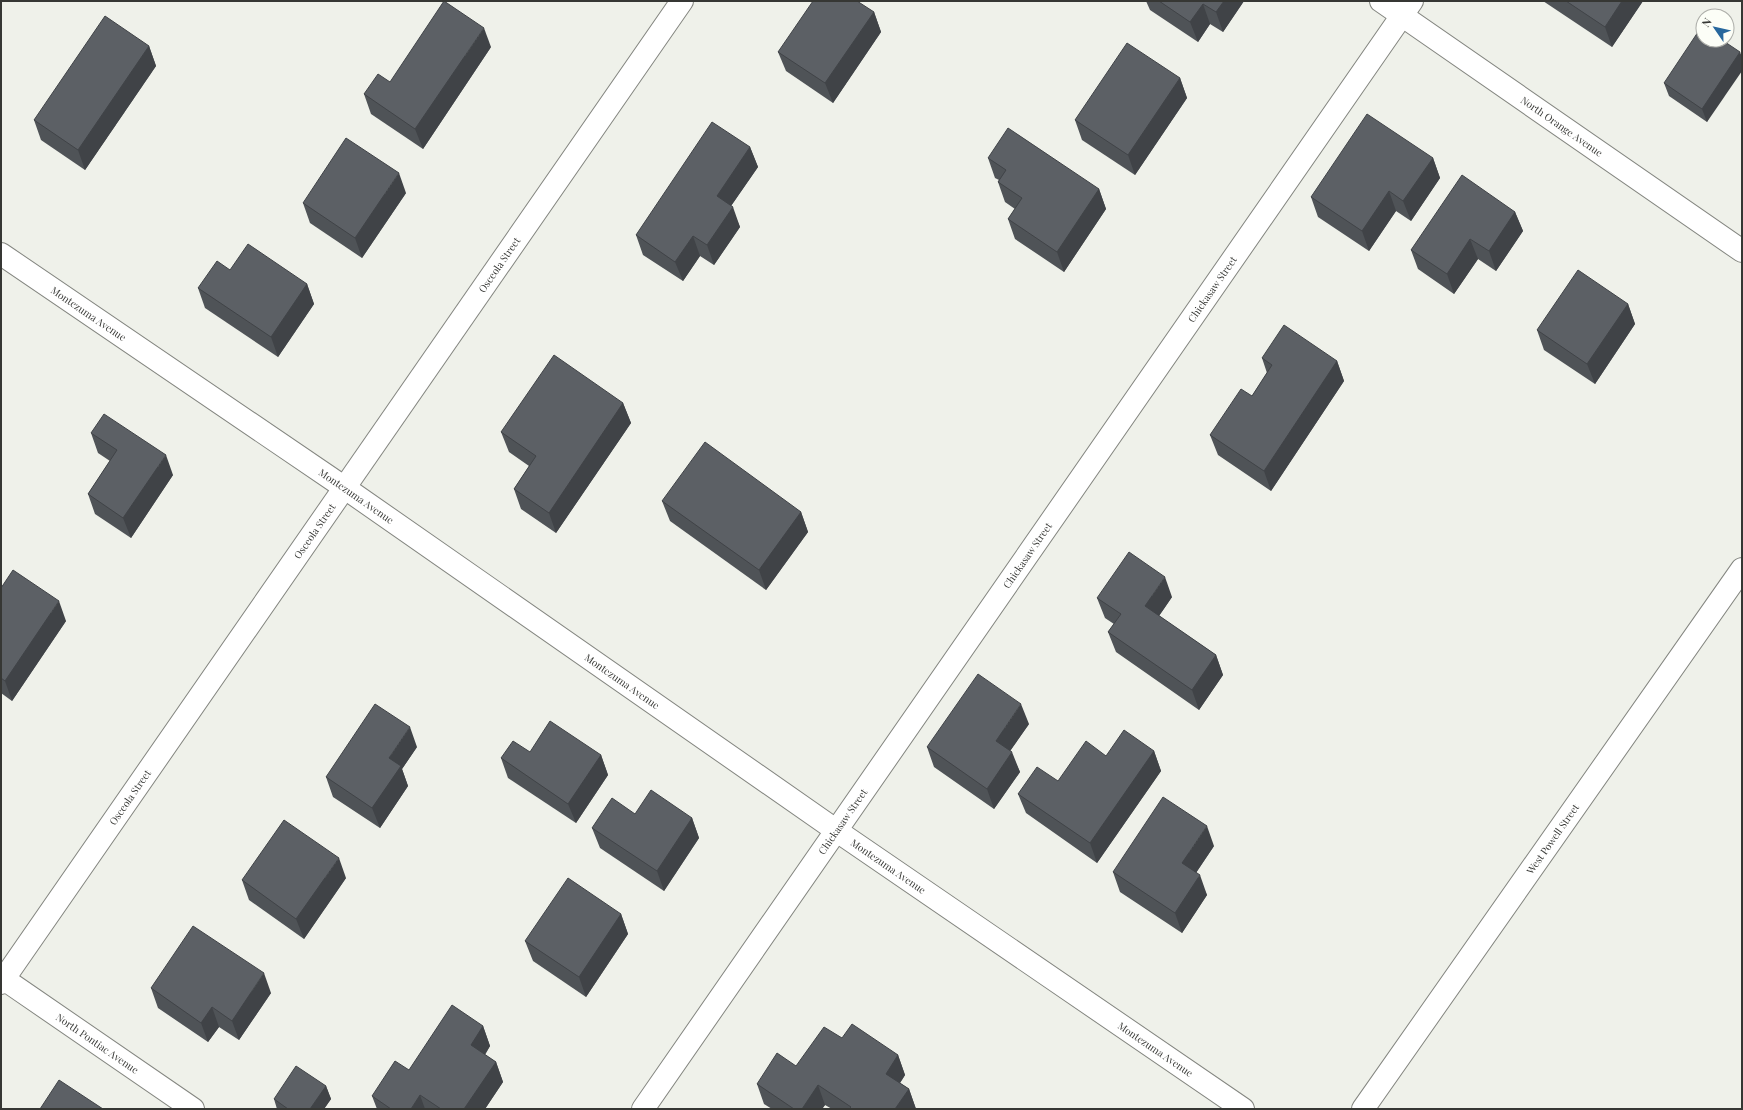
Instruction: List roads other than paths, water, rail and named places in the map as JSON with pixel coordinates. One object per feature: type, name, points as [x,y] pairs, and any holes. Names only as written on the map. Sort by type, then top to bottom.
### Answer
[{"type":"street","name":"Osceola Street","points":[[2,980],[682,1]]},
{"type":"street","name":"North Orange Avenue","points":[[1381,1],[1407,8],[1742,251]]},
{"type":"street","name":"Chickasaw Street","points":[[643,1109],[1407,8]]},
{"type":"street","name":"Montezuma Avenue","points":[[1,254],[345,488],[837,831],[1243,1109]]},
{"type":"street","name":"West Powell Street","points":[[1363,1109],[1742,569]]},
{"type":"street","name":"North Pontiac Avenue","points":[[2,980],[193,1109]]}]
